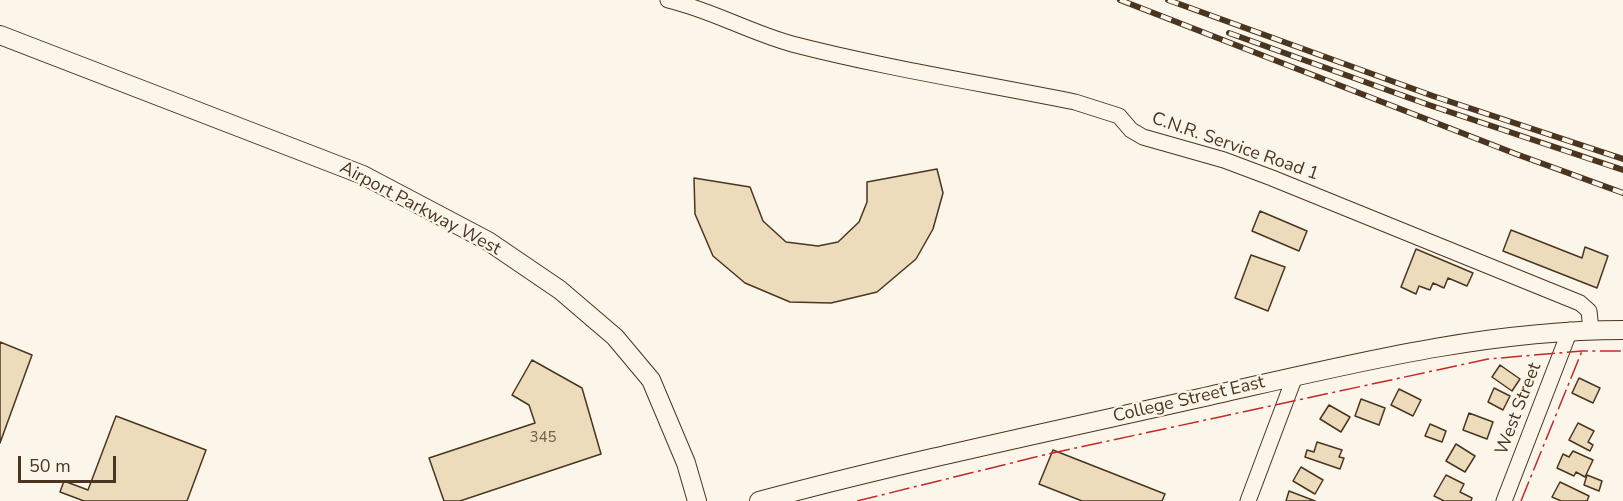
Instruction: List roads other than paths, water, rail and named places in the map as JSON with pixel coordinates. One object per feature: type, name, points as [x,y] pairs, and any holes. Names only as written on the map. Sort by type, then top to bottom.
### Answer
[{"type":"main road","name":"Airport Parkway West","points":[[0,35],[363,175],[488,242],[560,290],[615,337],[651,380],[686,463],[697,501]]},
{"type":"main road","name":"College Street East","points":[[759,501],[872,471],[1295,376],[1478,339],[1570,330],[1623,330]]},
{"type":"street","name":"C.N.R. Service Road 1","points":[[668,0],[687,4],[742,28],[793,44],[1075,102],[1119,116],[1131,130],[1143,137],[1214,156],[1272,178],[1580,303],[1589,311],[1591,330]]},
{"type":"street","name":"West Street","points":[[1504,501],[1570,330]]},
{"type":"street","points":[[1248,501],[1295,376]]},
{"type":"railway","points":[[1120,0],[1516,154],[1623,193]]},
{"type":"railway","points":[[1168,0],[1433,96],[1623,159]]},
{"type":"railway","points":[[1229,33],[1429,105],[1623,170]]}]
